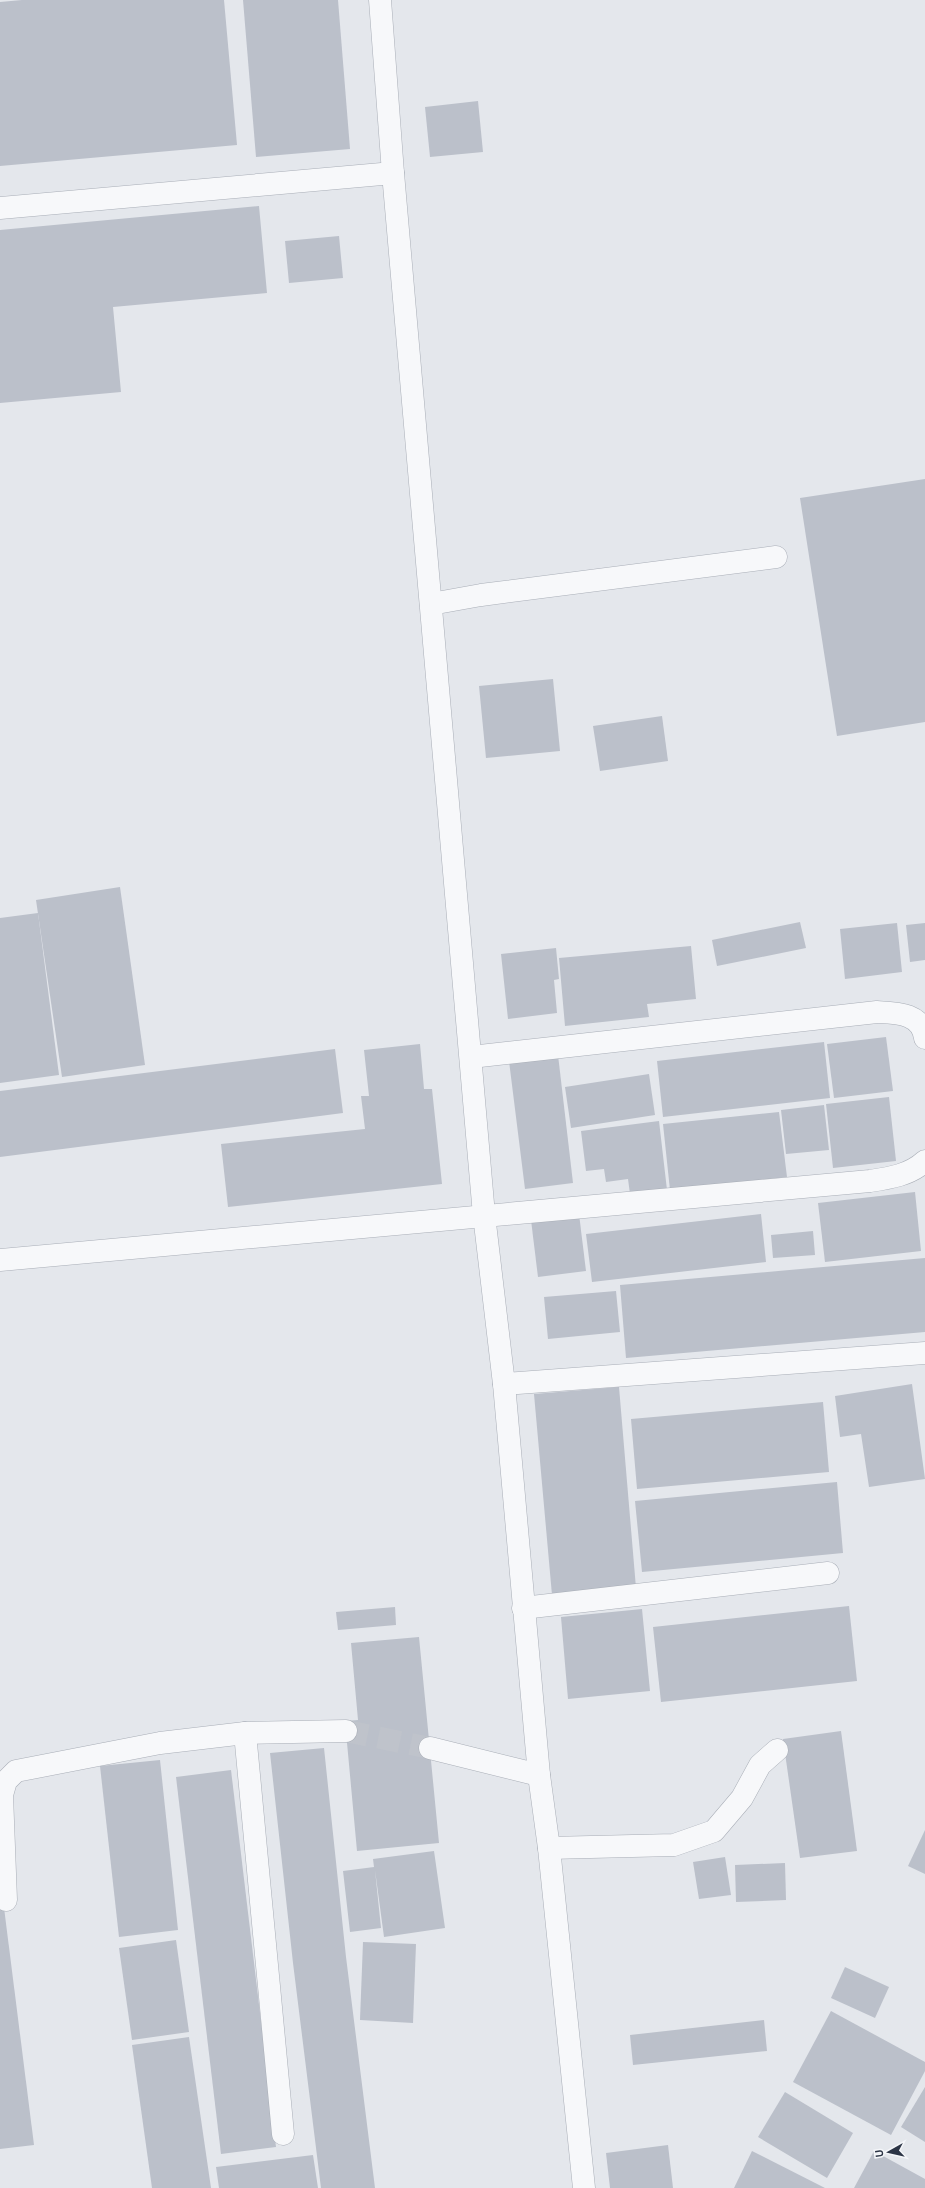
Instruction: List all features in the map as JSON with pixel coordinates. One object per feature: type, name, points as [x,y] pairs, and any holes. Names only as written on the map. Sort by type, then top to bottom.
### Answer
[{"type":"street","points":[[380,0],[393,174],[432,604],[484,1215],[504,1384],[539,1775],[549,1848],[584,2188]]},
{"type":"street","points":[[0,208],[393,174]]},
{"type":"street","points":[[432,604],[481,595],[776,557]]},
{"type":"street","points":[[471,1057],[877,1012],[899,1013],[916,1019],[924,1032],[925,1038]]},
{"type":"street","points":[[0,1260],[870,1181],[895,1177],[918,1168],[925,1161]]},
{"type":"street","points":[[504,1384],[925,1353]]},
{"type":"street","points":[[523,1608],[828,1573]]},
{"type":"street","points":[[6,1900],[2,1795],[6,1781],[16,1771],[160,1744],[245,1733],[346,1731]]},
{"type":"street","points":[[245,1733],[283,2134]]},
{"type":"street","points":[[430,1748],[539,1775]]},
{"type":"street","points":[[549,1848],[674,1845],[714,1831],[742,1798],[760,1765],[777,1750]]},
{"type":"building","points":[[22,0],[224,0],[237,145],[0,166],[0,2]]},
{"type":"building","points":[[243,0],[338,0],[350,149],[256,157]]},
{"type":"building","points":[[478,101],[483,152],[430,157],[425,107]]},
{"type":"building","points":[[259,206],[267,293],[113,307],[121,392],[0,403],[0,230]]},
{"type":"building","points":[[339,236],[343,278],[289,283],[285,241]]},
{"type":"building","points":[[925,479],[925,722],[837,736],[800,498]]},
{"type":"building","points":[[553,679],[560,751],[486,758],[479,686]]},
{"type":"building","points":[[662,716],[668,761],[600,771],[593,726]]},
{"type":"building","points":[[120,887],[145,1065],[62,1077],[36,900]]},
{"type":"building","points":[[38,913],[59,1075],[0,1083],[0,918]]},
{"type":"building","points":[[800,922],[806,948],[717,966],[712,940]]},
{"type":"building","points":[[897,923],[902,972],[845,979],[840,929]]},
{"type":"building","points":[[925,923],[925,960],[910,962],[906,925]]},
{"type":"building","points":[[691,946],[696,999],[647,1004],[649,1017],[565,1026],[559,958]]},
{"type":"building","points":[[556,948],[559,979],[554,980],[557,1013],[508,1019],[501,954]]},
{"type":"building","points":[[886,1037],[893,1091],[834,1098],[827,1044]]},
{"type":"building","points":[[824,1042],[830,1098],[663,1117],[657,1061]]},
{"type":"building","points":[[420,1044],[424,1089],[432,1089],[442,1184],[228,1207],[221,1144],[365,1129],[361,1096],[369,1096],[364,1050]]},
{"type":"building","points":[[335,1049],[343,1113],[0,1157],[0,1091]]},
{"type":"building","points":[[558,1055],[573,1183],[525,1189],[509,1061]]},
{"type":"building","points":[[649,1074],[655,1115],[571,1128],[565,1087]]},
{"type":"building","points":[[889,1097],[896,1161],[833,1168],[826,1104]]},
{"type":"building","points":[[824,1105],[829,1150],[786,1154],[781,1110]]},
{"type":"building","points":[[779,1112],[787,1177],[670,1190],[663,1124]]},
{"type":"building","points":[[659,1121],[667,1190],[630,1194],[628,1179],[606,1182],[604,1169],[586,1171],[581,1131]]},
{"type":"building","points":[[915,1192],[921,1251],[825,1262],[818,1203]]},
{"type":"building","points":[[579,1214],[586,1271],[538,1277],[531,1220]]},
{"type":"building","points":[[761,1214],[766,1262],[592,1282],[586,1234]]},
{"type":"building","points":[[813,1231],[815,1255],[773,1258],[771,1235]]},
{"type":"building","points":[[925,1258],[925,1332],[626,1358],[620,1285]]},
{"type":"building","points":[[616,1291],[620,1332],[548,1339],[544,1297]]},
{"type":"building","points":[[912,1384],[925,1479],[869,1487],[861,1434],[840,1437],[835,1396]]},
{"type":"building","points":[[619,1387],[636,1588],[552,1595],[534,1394]]},
{"type":"building","points":[[823,1402],[829,1472],[637,1489],[631,1419]]},
{"type":"building","points":[[837,1482],[843,1553],[642,1572],[635,1501]]},
{"type":"building","points":[[849,1606],[857,1681],[661,1702],[653,1627]]},
{"type":"building","points":[[395,1607],[396,1625],[338,1630],[336,1612]]},
{"type":"building","points":[[642,1609],[650,1691],[568,1699],[561,1617]]},
{"type":"building","points":[[419,1637],[439,1843],[357,1851],[345,1721],[358,1720],[351,1643]]},
{"type":"building","points":[[841,1731],[857,1851],[800,1858],[783,1739]]},
{"type":"building","points":[[324,1748],[346,1957],[375,2188],[321,2188],[293,1963],[270,1753]]},
{"type":"building","points":[[160,1760],[178,1930],[119,1937],[100,1766]]},
{"type":"building","points":[[231,1770],[276,2147],[221,2154],[176,1777]]},
{"type":"building","points":[[925,1830],[925,1874],[908,1866]]},
{"type":"building","points":[[434,1851],[445,1928],[384,1937],[375,1870],[381,1928],[350,1932],[343,1871],[374,1867],[373,1859]]},
{"type":"building","points":[[725,1857],[731,1895],[699,1899],[693,1862]]},
{"type":"building","points":[[785,1863],[786,1900],[736,1902],[735,1865]]},
{"type":"building","points":[[0,1876],[34,2145],[0,2149]]},
{"type":"building","points":[[176,1940],[189,2032],[132,2040],[119,1948]]},
{"type":"building","points":[[363,1942],[416,1944],[413,2023],[360,2020]]},
{"type":"building","points":[[845,1967],[889,1987],[875,2018],[831,1998]]},
{"type":"building","points":[[831,2011],[925,2062],[925,2071],[891,2135],[793,2082]]},
{"type":"building","points":[[764,2020],[767,2051],[633,2065],[630,2035]]},
{"type":"building","points":[[189,2037],[211,2188],[152,2188],[132,2045]]},
{"type":"building","points":[[925,2087],[925,2142],[901,2127]]},
{"type":"building","points":[[785,2092],[853,2133],[827,2178],[758,2137]]},
{"type":"building","points":[[668,2145],[673,2188],[610,2188],[606,2153]]},
{"type":"building","points":[[752,2151],[825,2188],[734,2188]]},
{"type":"building","points":[[874,2151],[925,2179],[925,2188],[854,2188]]},
{"type":"building","points":[[313,2155],[318,2188],[219,2188],[216,2167]]},
{"type":"tunnel","points":[[346,1731],[430,1748]]}]
